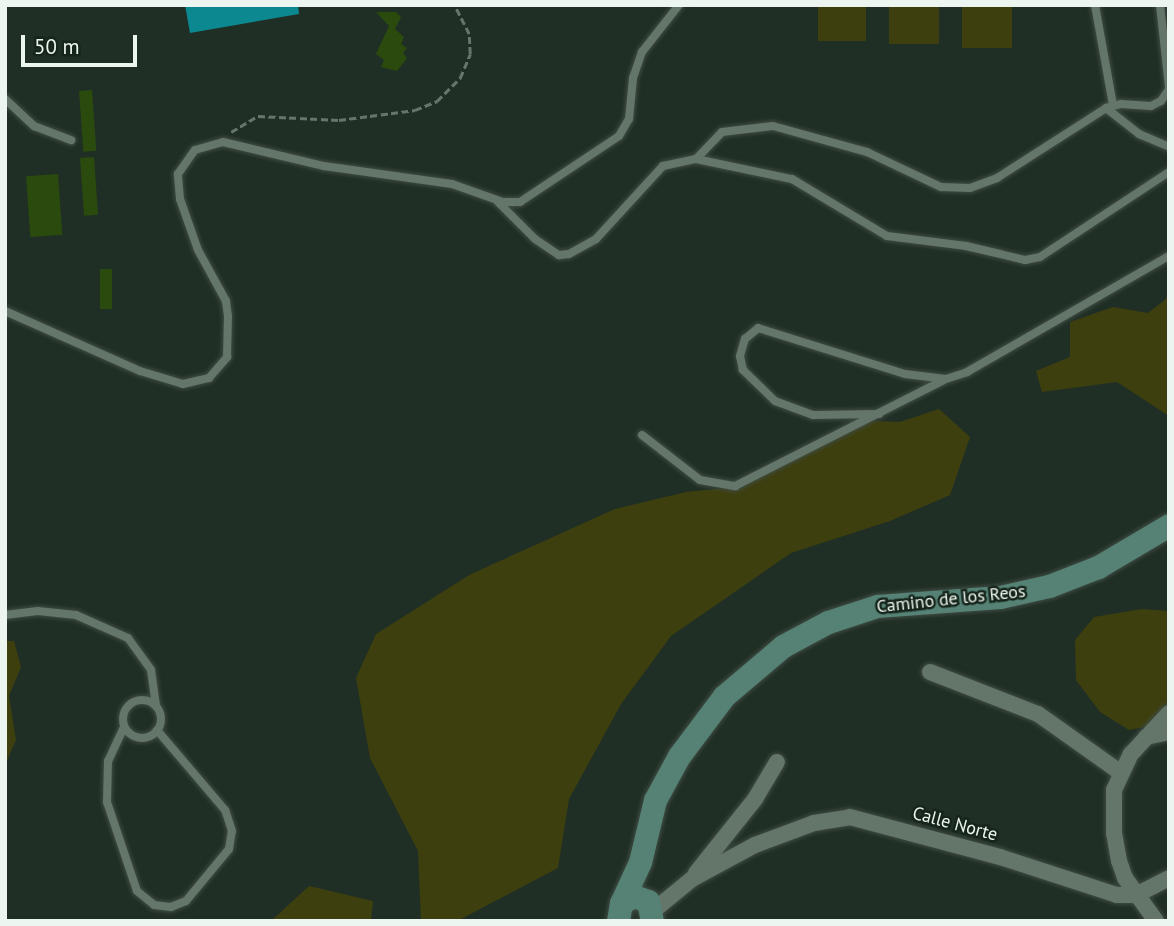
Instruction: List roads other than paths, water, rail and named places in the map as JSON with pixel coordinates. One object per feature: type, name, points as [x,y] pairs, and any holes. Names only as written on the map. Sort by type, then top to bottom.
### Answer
[{"type":"street","name":"Camino de los Reos","points":[[619,912],[640,862],[655,800],[692,735],[733,687],[783,646],[828,622],[877,606],[1000,597],[1049,586],[1098,567],[1169,525]]},
{"type":"street","points":[[930,672],[1038,714],[1121,773]]},
{"type":"street","points":[[1156,921],[1125,878],[1114,834],[1114,790],[1121,773],[1146,737],[1169,713]]},
{"type":"street","points":[[1146,737],[1169,732]]},
{"type":"street","points":[[619,912],[634,896],[652,913],[692,879],[755,799],[777,762]]},
{"type":"street","name":"Calle Norte","points":[[692,879],[788,831],[850,817],[1000,857],[1117,894],[1136,895]]},
{"type":"street","name":"Camino de los Reos","points":[[640,862],[652,913]]},
{"type":"street","points":[[1136,895],[1169,877]]},
{"type":"lane","points":[[5,311],[161,378],[192,384],[216,373],[227,357],[226,301],[189,229],[176,184],[182,165],[195,150],[223,142],[324,166],[452,184],[512,203],[528,199],[618,136],[629,119],[633,78],[642,52],[680,5]]},
{"type":"lane","points":[[1095,5],[1110,107],[1139,134],[1169,147]]},
{"type":"lane","points":[[696,159],[722,132],[773,126],[867,152],[941,187],[970,188],[997,178],[1110,107],[1152,106],[1161,101],[1169,88],[1160,5]]},
{"type":"lane","points":[[5,99],[34,126],[71,140]]},
{"type":"lane","points":[[496,200],[535,239],[559,254],[569,254],[596,239],[656,171],[671,162],[696,159],[792,179],[887,236],[967,246],[1025,260],[1040,257],[1169,172]]},
{"type":"lane","points":[[642,435],[700,480],[735,486],[946,379],[967,372],[1169,256]]},
{"type":"lane","points":[[879,414],[813,415],[775,401],[743,370],[740,356],[745,339],[758,328],[905,374],[946,379]]},
{"type":"lane","points":[[5,615],[38,611],[76,615],[128,638],[151,670],[156,706],[161,718],[157,730],[140,738],[124,727]]},
{"type":"lane","points":[[156,706],[144,700],[131,703],[123,714],[124,727],[108,761],[107,802],[137,891],[154,905],[171,907],[186,901],[229,849],[232,831],[225,810],[157,730]]},
{"type":"water","points":[[185,5],[298,5],[299,14],[190,33]]}]
